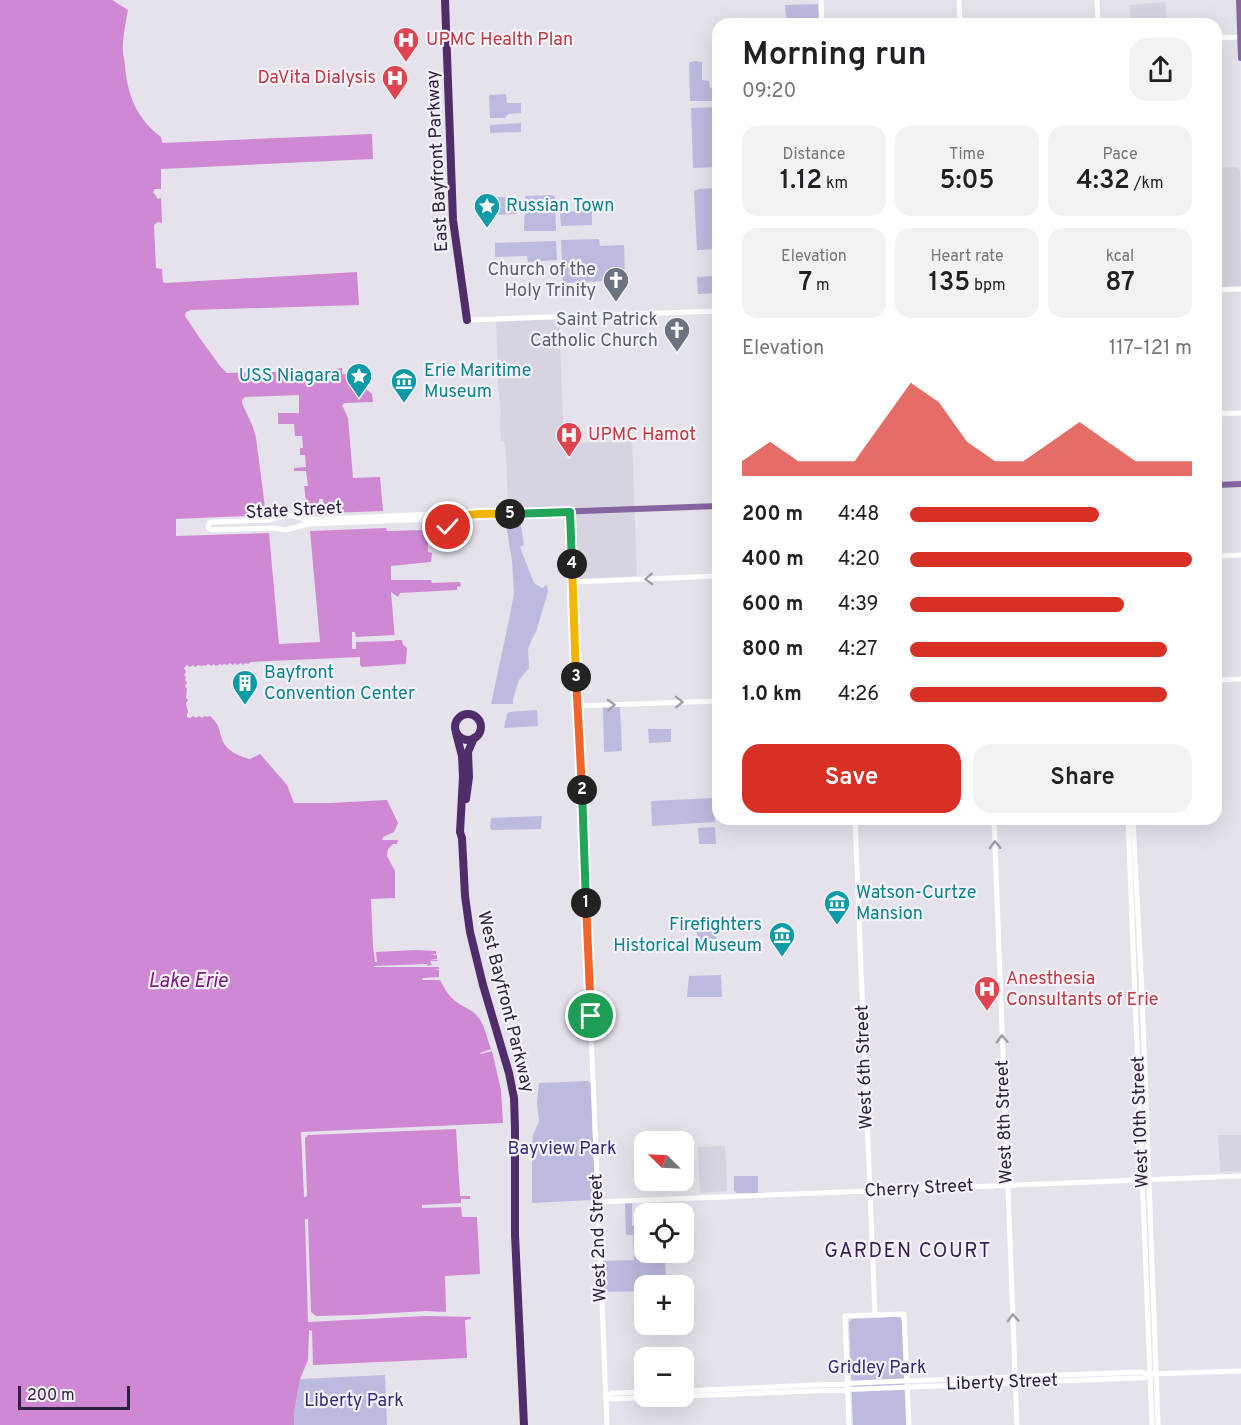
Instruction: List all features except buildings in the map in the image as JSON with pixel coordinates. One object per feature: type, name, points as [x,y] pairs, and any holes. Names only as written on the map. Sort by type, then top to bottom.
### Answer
[{"type":"highway","name":"East Bayfront Parkway","points":[[445,0],[453,220],[467,320]]},
{"type":"highway","points":[[470,714],[476,717],[480,726],[479,733],[474,738],[464,739],[456,733],[457,719],[463,715],[470,714]]},
{"type":"highway","name":"West Bayfront Parkway","points":[[456,733],[462,756],[460,832],[470,932],[514,1098],[515,1235],[524,1425]]},
{"type":"highway","name":"West Bayfront Parkway","points":[[462,838],[465,834],[468,752],[474,738]]},
{"type":"main road","points":[[1239,0],[1241,58]]},
{"type":"main road","points":[[1222,485],[1241,484]]},
{"type":"main road","name":"State Street","points":[[498,514],[712,506]]},
{"type":"street","points":[[821,0],[822,18]]},
{"type":"street","points":[[959,0],[960,18]]},
{"type":"street","points":[[1097,0],[1098,18]]},
{"type":"street","points":[[1222,38],[1241,37]]},
{"type":"street","points":[[1222,290],[1241,289]]},
{"type":"street","points":[[467,320],[712,311]]},
{"type":"street","points":[[1222,414],[1241,413]]},
{"type":"street","name":"West 2nd Street","points":[[570,512],[607,1425]]},
{"type":"street","name":"State Street","points":[[465,515],[454,520],[308,524],[286,531],[274,528],[209,530],[208,527],[209,523],[213,522],[270,520],[287,515],[305,520],[453,513],[498,514]]},
{"type":"street","points":[[448,537],[448,527],[454,520]]},
{"type":"street","points":[[1222,556],[1241,555]]},
{"type":"street","points":[[573,582],[712,576]]},
{"type":"street","points":[[1222,680],[1241,679]]},
{"type":"street","points":[[578,706],[712,701]]},
{"type":"street","name":"West 6th Street","points":[[855,825],[876,1315]]},
{"type":"street","name":"West 8th Street","points":[[994,825],[1017,1425]]},
{"type":"street","name":"West 10th Street","points":[[1129,825],[1133,869]]},
{"type":"street","name":"West 10th Street","points":[[1133,825],[1153,1374],[1152,1425]]},
{"type":"street","name":"Cherry Street","points":[[598,1202],[1241,1176]]},
{"type":"street","points":[[849,1425],[845,1316],[904,1314],[909,1425]]},
{"type":"street","name":"Liberty Street","points":[[606,1397],[612,1399],[741,1395],[848,1387],[1141,1372],[1153,1374],[1241,1371]]},
{"type":"street","name":"West 10th Street","points":[[1153,1374],[1158,1425]]},
{"type":"street","name":"Liberty Street","points":[[694,1391],[848,1387]]},
{"type":"street","points":[[606,1397],[612,1393],[634,1392]]},
{"type":"shaded area","points":[[1165,2],[1166,18],[1130,18],[1130,5]]},
{"type":"shaded area","points":[[1237,167],[1240,170],[1241,286],[1222,287],[1222,168]]},
{"type":"shaded area","name":"UPMC Hamot","points":[[555,319],[559,321],[564,443],[632,442],[636,576],[579,579],[575,577],[572,507],[508,510],[506,448],[504,441],[501,441],[496,322]]},
{"type":"shaded area","points":[[1218,1135],[1241,1135],[1241,1171],[1220,1172]]},
{"type":"shaded area","points":[[725,1146],[727,1191],[700,1193],[698,1147]]},
{"type":"green space","points":[[818,4],[819,18],[786,18],[785,5]]},
{"type":"green space","points":[[702,62],[702,80],[709,81],[710,88],[712,88],[712,101],[690,101],[689,63]]},
{"type":"green space","points":[[506,94],[507,103],[521,103],[521,113],[508,114],[505,118],[490,118],[489,95]]},
{"type":"green space","points":[[712,107],[712,167],[693,168],[691,108]]},
{"type":"green space","points":[[521,123],[521,132],[490,133],[490,125]]},
{"type":"green space","points":[[712,188],[712,249],[697,250],[694,191]]},
{"type":"green space","points":[[552,195],[555,197],[556,231],[524,231],[525,196]]},
{"type":"green space","points":[[496,197],[517,197],[517,214],[494,215],[493,200]]},
{"type":"green space","points":[[592,211],[592,225],[561,226],[560,212]]},
{"type":"green space","points":[[599,239],[600,246],[624,245],[625,280],[563,283],[561,240]]},
{"type":"green space","points":[[556,241],[557,260],[528,262],[527,256],[495,257],[495,243]]},
{"type":"green space","points":[[712,276],[712,293],[698,294],[697,277]]},
{"type":"green space","points":[[512,518],[520,519],[524,545],[520,547],[534,583],[542,588],[547,585],[548,592],[536,632],[528,649],[529,668],[519,680],[513,704],[491,704],[514,593],[512,560],[506,525]]},
{"type":"green space","points":[[603,707],[620,707],[622,751],[604,752]]},
{"type":"green space","points":[[536,710],[538,726],[504,728],[509,712]]},
{"type":"green space","points":[[648,729],[671,729],[671,742],[649,743]]},
{"type":"green space","points":[[712,798],[712,822],[652,826],[651,801]]},
{"type":"green space","points":[[542,816],[541,829],[492,830],[490,828],[491,818]]},
{"type":"green space","points":[[715,827],[716,844],[699,844],[698,828]]},
{"type":"green space","points":[[716,931],[717,944],[697,945],[697,932]]},
{"type":"green space","points":[[721,975],[722,997],[687,997],[689,976]]},
{"type":"green space","points":[[566,1014],[586,1014],[586,1026],[567,1027]]},
{"type":"green space","name":"Bayview Park","points":[[588,1081],[591,1084],[595,1198],[532,1203],[532,1145],[533,1135],[539,1122],[537,1103],[539,1083]]},
{"type":"green space","points":[[734,1176],[758,1176],[758,1193],[736,1193]]},
{"type":"green space","points":[[625,1203],[632,1203],[634,1260],[633,1235],[626,1235]]},
{"type":"green space","points":[[634,1260],[634,1263],[665,1263],[666,1275],[634,1275],[634,1291],[604,1292],[603,1261]]},
{"type":"green space","name":"Gridley Park","points":[[897,1317],[902,1321],[906,1425],[853,1425],[849,1322],[852,1319]]},
{"type":"green space","name":"Liberty Park","points":[[385,1375],[387,1425],[294,1425],[300,1379]]},
{"type":"water","name":"Lake Erie","points":[[0,0],[112,0],[128,10],[123,48],[128,86],[135,106],[146,122],[161,137],[162,143],[372,134],[373,159],[161,169],[161,189],[155,189],[153,192],[158,199],[161,198],[162,223],[158,222],[154,225],[156,268],[162,269],[165,283],[357,272],[359,305],[191,310],[186,312],[185,316],[227,373],[318,371],[342,368],[342,374],[349,374],[372,394],[373,402],[342,405],[348,418],[353,478],[380,477],[383,511],[320,515],[320,512],[324,512],[323,499],[319,499],[319,513],[308,514],[304,486],[308,486],[306,471],[294,471],[294,468],[306,467],[305,455],[300,455],[300,448],[303,448],[302,436],[295,436],[294,424],[278,424],[278,413],[299,413],[299,395],[245,397],[242,403],[256,438],[266,515],[176,519],[176,536],[269,533],[279,644],[320,642],[310,531],[386,528],[387,531],[427,530],[428,552],[432,553],[431,562],[391,566],[391,580],[431,580],[432,583],[460,582],[461,586],[457,587],[457,590],[400,593],[398,597],[391,592],[395,640],[402,640],[403,645],[407,648],[405,664],[362,667],[360,657],[251,662],[243,665],[230,663],[190,667],[187,665],[184,668],[187,683],[185,686],[188,700],[186,703],[187,717],[210,716],[218,725],[225,745],[232,752],[250,759],[260,754],[287,785],[294,803],[387,800],[398,823],[394,832],[383,837],[382,840],[398,840],[397,844],[393,844],[388,849],[387,856],[395,871],[395,898],[371,899],[375,962],[377,962],[376,952],[415,950],[436,951],[436,954],[430,955],[437,955],[437,959],[430,960],[438,961],[430,961],[432,965],[428,966],[427,964],[374,967],[439,967],[433,970],[439,970],[439,977],[422,980],[440,980],[452,998],[480,1020],[491,1049],[480,1053],[492,1051],[501,1090],[503,1123],[301,1132],[304,1197],[307,1196],[305,1138],[308,1135],[456,1129],[460,1196],[470,1196],[470,1199],[461,1199],[461,1203],[422,1205],[422,1208],[461,1207],[462,1217],[477,1217],[480,1274],[445,1276],[446,1312],[316,1316],[311,1312],[308,1219],[305,1219],[308,1322],[425,1316],[471,1317],[471,1319],[465,1320],[467,1358],[313,1365],[312,1331],[309,1330],[308,1360],[300,1379],[294,1425],[0,1425]]},
{"type":"pier","points":[[352,632],[355,632],[356,637],[395,635],[395,641],[356,642],[356,649],[352,649]]},
{"type":"place","name":"UPMC Health Plan","points":[[406,63]]},
{"type":"place","name":"DaVita Dialysis","points":[[395,101]]},
{"type":"place","name":"Russian Town","points":[[487,229]]},
{"type":"place","name":"Church of the Holy Trinity","points":[[616,303]]},
{"type":"place","name":"Saint Patrick Catholic Church","points":[[677,353]]},
{"type":"place","name":"USS Niagara","points":[[359,399]]},
{"type":"place","name":"Erie Maritime Museum","points":[[404,404]]},
{"type":"place","name":"UPMC Hamot","points":[[569,458]]},
{"type":"place","name":"Bayfront Convention Center","points":[[245,706]]},
{"type":"place","name":"Watson-Curtze Mansion","points":[[837,926]]},
{"type":"place","name":"Firefighters Historical Museum","points":[[782,958]]},
{"type":"place","name":"Anesthesia Consultants of Erie","points":[[987,1012]]},
{"type":"district","name":"GARDEN COURT","points":[[908,1252]]},
{"type":"route","points":[[448,527],[450,522],[465,515],[570,512],[591,1016]]}]
